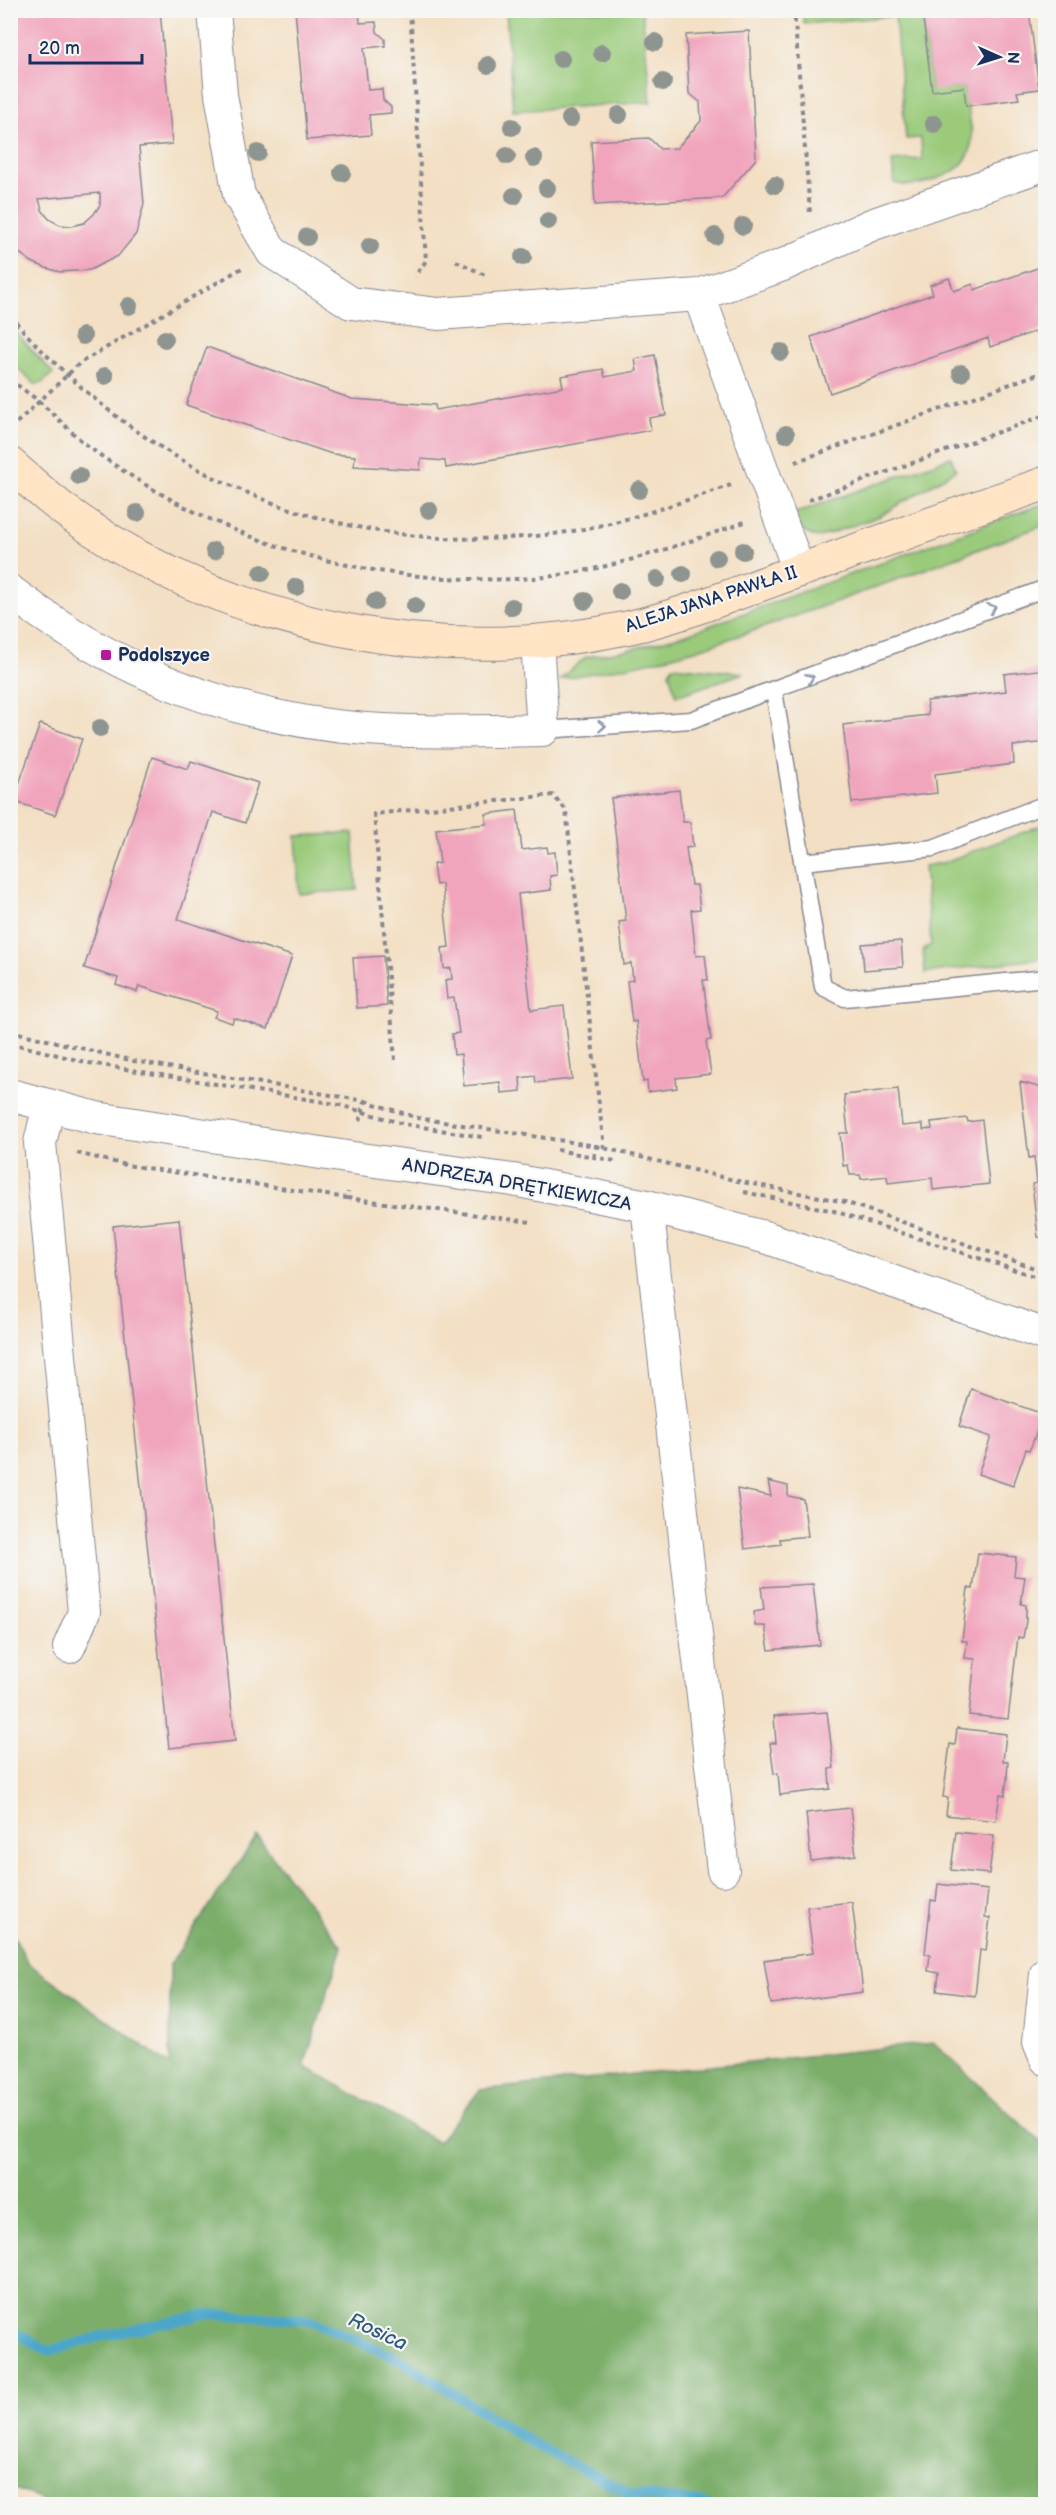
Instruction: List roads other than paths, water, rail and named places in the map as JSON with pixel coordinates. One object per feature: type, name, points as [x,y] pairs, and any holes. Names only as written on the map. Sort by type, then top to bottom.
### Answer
[{"type":"street","points":[[214,10],[221,95],[239,195],[272,252],[351,303],[438,314],[699,295],[783,265],[871,225],[1046,164]]},
{"type":"street","points":[[699,295],[799,571]]},
{"type":"street","name":"ALEJA JANA PAWŁA II","points":[[10,464],[70,514],[140,558],[218,594],[278,614],[341,630],[395,639],[448,643],[537,642],[632,626],[701,606],[1046,483]]},
{"type":"street","points":[[10,591],[46,619],[106,655],[186,691],[243,710],[306,722],[366,729],[425,732],[543,730],[537,642]]},
{"type":"street","name":"ANDRZEJA DRĘTKIEWICZA","points":[[10,1095],[96,1118],[513,1180],[647,1206],[768,1238],[1046,1335]]},
{"type":"street","points":[[49,1105],[40,1143],[84,1612],[69,1647]]},
{"type":"street","points":[[647,1206],[723,1870]]},
{"type":"street","points":[[1046,1974],[1039,2042],[1046,2059]]},
{"type":"lane","points":[[543,730],[691,720],[774,692],[1046,588]]},
{"type":"lane","points":[[774,692],[823,987],[844,998],[1046,978]]},
{"type":"lane","points":[[802,862],[933,848],[1046,804]]},
{"type":"waterway","name":"Rosica","points":[[10,2330],[49,2351],[107,2335],[208,2314],[310,2320],[397,2358],[532,2443],[631,2494],[707,2504]]},
{"type":"place","name":"Podolszyce","points":[[106,655]]}]
